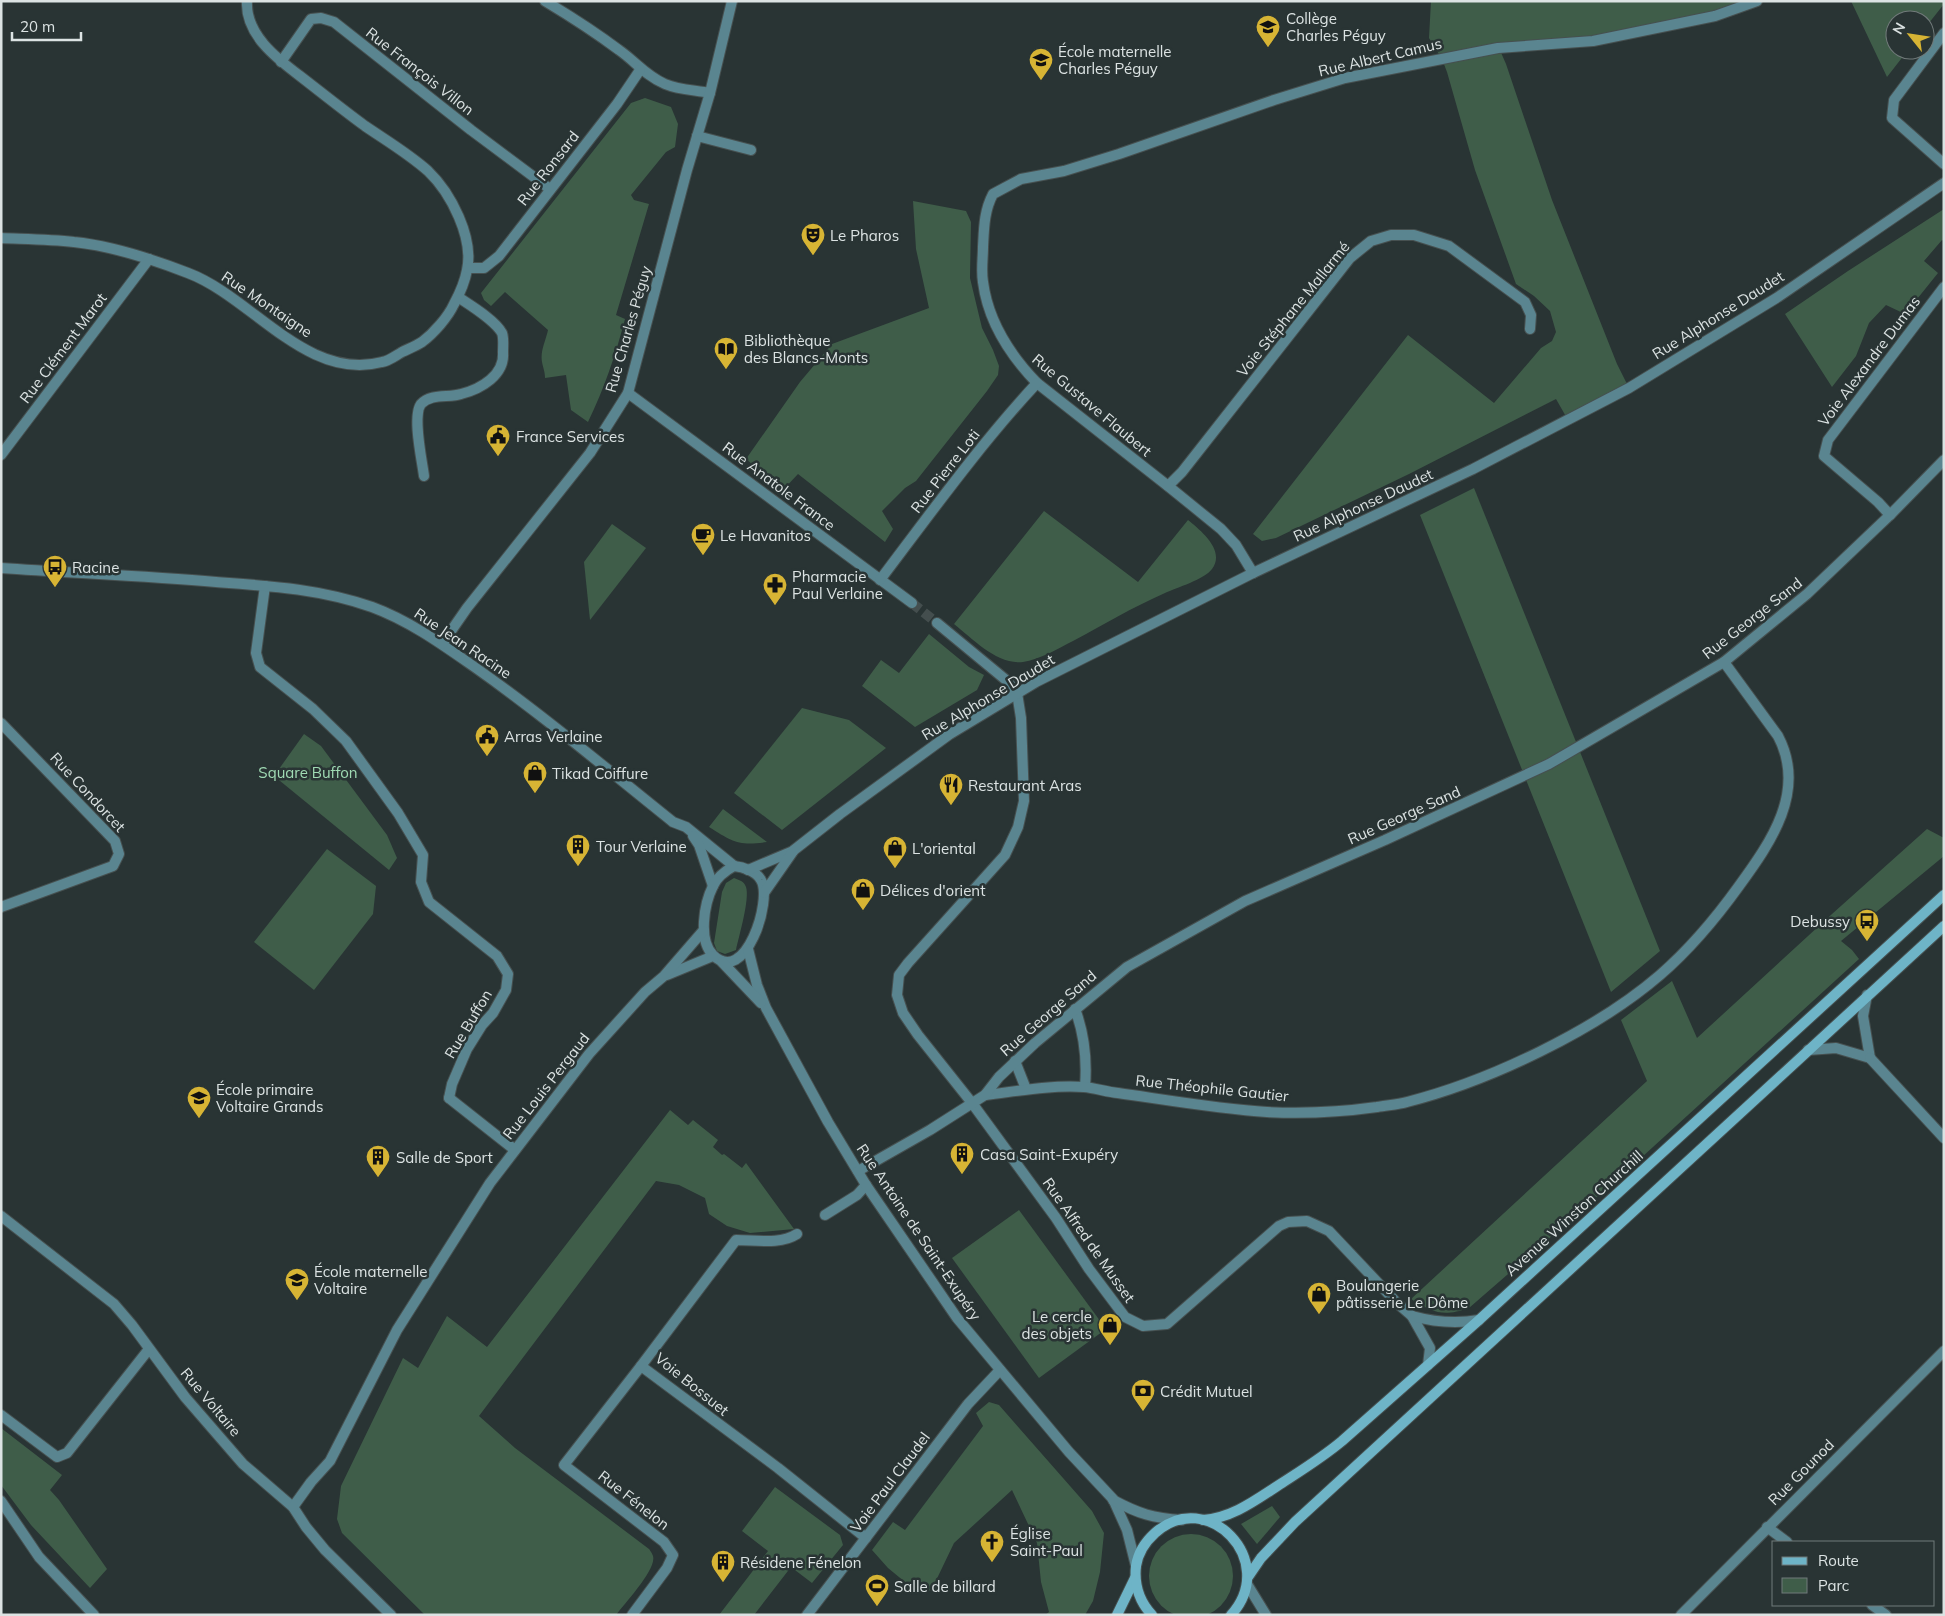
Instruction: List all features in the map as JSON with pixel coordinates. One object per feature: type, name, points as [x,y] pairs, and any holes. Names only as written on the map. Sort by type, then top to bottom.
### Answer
[{"type":"main road","name":"Avenue Winston Churchill","points":[[1203,1520],[1218,1518],[1238,1511],[1318,1459],[1342,1441],[1479,1320],[1944,895]]},
{"type":"main road","points":[[1231,1615],[1243,1598],[1247,1580],[1260,1558],[1295,1522],[1944,926]]},
{"type":"main road","points":[[1117,1615],[1129,1593],[1139,1557],[1149,1539],[1164,1526],[1183,1520],[1203,1520],[1222,1528],[1236,1542],[1244,1555],[1247,1580]]},
{"type":"main road","points":[[1136,1573],[1140,1596],[1152,1615]]},
{"type":"street","name":"Rue Montaigne","points":[[1,238],[75,242],[118,250],[191,274],[218,288],[292,342],[322,358],[343,364],[366,365],[384,362],[422,342],[450,313],[468,268],[466,239],[458,212],[444,188],[429,172],[281,62],[257,35],[249,21],[247,1]]},
{"type":"street","points":[[545,1],[619,50],[632,60],[640,70],[664,84],[710,93]]},
{"type":"street","name":"Rue Charles Péguy","points":[[442,644],[473,600],[590,453],[628,393],[710,93],[732,1]]},
{"type":"street","name":"Rue Albert Camus","points":[[993,194],[1020,179],[1064,171],[1119,154],[1274,100],[1345,78],[1498,48],[1593,41],[1715,16],[1757,1]]},
{"type":"street","name":"Rue François Villon","points":[[281,62],[311,19],[322,18],[334,22],[470,130],[550,189]]},
{"type":"street","points":[[1944,33],[1894,100],[1892,118],[1944,164]]},
{"type":"street","name":"Rue Ronsard","points":[[468,268],[484,268],[499,256],[617,104],[640,70]]},
{"type":"street","points":[[697,136],[751,150]]},
{"type":"street","name":"Rue Alphonse Daudet","points":[[748,870],[794,850],[926,751],[1036,682],[1253,573],[1473,469],[1629,388],[1778,297],[1944,183]]},
{"type":"street","name":"Rue Gustave Flaubert","points":[[993,194],[984,218],[982,281],[989,309],[998,331],[1019,364],[1037,383],[1221,529],[1236,545],[1253,573]]},
{"type":"street","name":"Voie Stéphane Mallarmé","points":[[1168,486],[1182,472],[1350,258],[1371,241],[1391,235],[1414,235],[1449,246],[1525,302],[1531,314],[1530,328]]},
{"type":"street","name":"Rue Clément Marot","points":[[1,455],[149,260]]},
{"type":"street","name":"Voie Alexandre Dumas","points":[[1890,515],[1878,502],[1824,456],[1828,440],[1944,287]]},
{"type":"street","points":[[424,476],[417,417],[421,404],[432,397],[461,395],[480,386],[497,374],[504,362],[502,334],[483,314],[458,297]]},
{"type":"street","name":"Rue Pierre Loti","points":[[880,580],[1020,400],[1037,383]]},
{"type":"street","name":"Rue Anatole France","points":[[628,393],[912,603]]},
{"type":"street","name":"Rue George Sand","points":[[858,1172],[984,1095],[1015,1062],[1075,1009],[1127,967],[1245,901],[1385,840],[1548,764],[1724,662],[1807,594],[1890,515],[1944,460]]},
{"type":"street","name":"Rue Jean Racine","points":[[1,568],[104,573],[297,588],[373,607],[405,621],[442,644],[540,715],[672,822],[686,827],[734,866]]},
{"type":"street","name":"Rue Buffon","points":[[265,586],[256,653],[260,667],[313,709],[352,749],[398,813],[423,855],[420,882],[429,902],[497,956],[508,974],[506,990],[493,1013],[482,1025],[468,1049],[452,1084],[449,1098],[515,1150]]},
{"type":"street","points":[[937,623],[1006,680],[1017,694]]},
{"type":"street","name":"Rue Théophile Gautier","points":[[984,1095],[1026,1089],[1085,1088],[1268,1112],[1343,1111],[1405,1103],[1507,1066],[1568,1036],[1606,1014],[1660,975],[1718,914],[1756,863],[1777,828],[1782,814],[1788,791],[1787,763],[1783,746],[1778,736],[1724,662]]},
{"type":"street","name":"Rue Alfred de Musset","points":[[1017,694],[1021,718],[1024,801],[1018,827],[1005,855],[899,975],[897,995],[903,1013],[1056,1218],[1089,1269],[1125,1317],[1143,1326],[1167,1324],[1279,1226],[1298,1221],[1314,1223],[1329,1231],[1397,1303],[1412,1316]]},
{"type":"street","name":"Rue Condorcet","points":[[1,723],[116,841],[119,854],[113,866],[1,907]]},
{"type":"street","name":"Rue Jean Racine","points":[[686,827],[699,845],[713,886]]},
{"type":"street","name":"Rue Alphonse Daudet","points":[[764,892],[794,850]]},
{"type":"street","points":[[734,866],[743,867],[748,870],[761,880],[764,892],[758,924],[748,949],[740,958],[732,961],[718,959],[705,946],[703,931],[708,900],[713,886],[720,875],[734,866]]},
{"type":"street","name":"Rue Louis Pergaud","points":[[293,1507],[311,1482],[330,1461],[397,1330],[460,1227],[515,1150],[589,1054],[645,992],[664,976],[703,931]]},
{"type":"street","name":"Rue Antoine de Saint-Exupéry","points":[[748,949],[757,985],[766,1008],[828,1122],[866,1185],[957,1318],[1113,1499]]},
{"type":"street","name":"Rue Louis Pergaud","points":[[664,976],[718,959]]},
{"type":"street","name":"Rue Antoine de Saint-Exupéry","points":[[718,959],[766,1008]]},
{"type":"street","points":[[1867,995],[1863,1016],[1870,1058]]},
{"type":"street","points":[[1075,1009],[1082,1034],[1086,1077],[1085,1088]]},
{"type":"street","points":[[1808,1050],[1836,1048],[1870,1058],[1944,1138]]},
{"type":"street","points":[[1015,1062],[1026,1089]]},
{"type":"street","points":[[825,1215],[857,1195],[866,1185]]},
{"type":"street","name":"Rue Voltaire","points":[[1,1216],[114,1304],[132,1325],[185,1397],[243,1464],[293,1507],[325,1550],[391,1615]]},
{"type":"street","name":"Voie Bossuet","points":[[794,1236],[775,1241],[736,1240],[641,1366],[778,1468],[866,1538]]},
{"type":"street","points":[[1412,1316],[1425,1320],[1446,1322],[1479,1320]]},
{"type":"street","points":[[1412,1316],[1430,1348],[1428,1365]]},
{"type":"street","points":[[1,1415],[57,1457],[62,1455],[67,1452],[94,1420],[149,1349]]},
{"type":"street","name":"Rue Gounod","points":[[1681,1615],[1944,1351]]},
{"type":"street","name":"Rue Fénelon","points":[[632,1615],[668,1568],[673,1555],[664,1542],[564,1465],[641,1366]]},
{"type":"street","name":"Voie Paul Claudel","points":[[807,1615],[968,1404],[1000,1370]]},
{"type":"street","points":[[1113,1499],[1136,1513],[1162,1519],[1183,1520]]},
{"type":"street","points":[[1113,1499],[1127,1530],[1134,1552],[1136,1573]]},
{"type":"street","points":[[1,1501],[39,1557],[94,1615]]},
{"type":"street","points":[[1767,1527],[1786,1541]]},
{"type":"street","points":[[1247,1580],[1266,1615]]},
{"type":"street","points":[[1873,1606],[1886,1615]]},
{"type":"green space","points":[[1431,1],[1757,1],[1639,33],[1499,48],[1552,200],[1617,364],[1629,388],[1568,420],[1556,399],[1409,474],[1276,538],[1262,541],[1253,534],[1408,335],[1494,403],[1541,348],[1552,341],[1556,332],[1550,311],[1534,296],[1516,284],[1475,170],[1447,72],[1442,59],[1429,38]]},
{"type":"green space","points":[[1851,1],[1944,1],[1944,4],[1935,15],[1935,10],[1885,10],[1885,60],[1900,60],[1887,77]]},
{"type":"green space","points":[[645,98],[671,107],[678,124],[675,147],[666,152],[631,195],[634,200],[649,204],[616,315],[625,319],[614,358],[588,422],[571,410],[566,375],[545,378],[542,354],[548,330],[505,292],[491,306],[484,300],[481,293],[631,103]]},
{"type":"green space","points":[[913,201],[966,211],[971,222],[970,278],[982,328],[999,366],[998,375],[987,391],[916,481],[905,488],[882,511],[893,529],[885,542],[798,474],[783,490],[746,459],[800,382],[832,344],[929,308],[916,249]]},
{"type":"green space","points":[[1944,209],[1944,241],[1942,240],[1924,261],[1938,273],[1905,314],[1886,305],[1869,323],[1856,356],[1832,387],[1785,314]]},
{"type":"green space","points":[[1474,488],[1660,951],[1611,992],[1420,515]]},
{"type":"green space","points":[[1044,511],[1138,582],[1188,520],[1210,541],[1216,555],[1215,562],[1212,569],[1203,576],[1141,604],[1049,653],[1036,659],[1013,662],[986,650],[954,624]]},
{"type":"green space","points":[[612,524],[646,548],[590,620],[584,562]]},
{"type":"green space","points":[[929,634],[969,667],[984,675],[977,690],[915,727],[862,686],[881,660],[899,673]]},
{"type":"green space","points":[[802,708],[849,720],[886,748],[782,830],[734,793]]},
{"type":"green space","name":"Square Buffon","points":[[304,734],[321,746],[387,835],[397,858],[389,870],[274,776]]},
{"type":"green space","points":[[723,809],[767,842],[736,842],[709,827]]},
{"type":"green space","points":[[1927,829],[1944,838],[1944,856],[1841,941],[1859,959],[1630,1168],[1469,1308],[1445,1313],[1426,1308],[1411,1299],[1647,1081],[1621,1020],[1672,981],[1697,1038]]},
{"type":"green space","points":[[327,849],[376,886],[373,914],[314,990],[254,942]]},
{"type":"green space","points":[[734,878],[745,885],[747,900],[736,950],[725,954],[717,951],[714,943],[722,892],[726,883]]},
{"type":"green space","points":[[670,1110],[688,1125],[693,1120],[718,1140],[713,1147],[722,1155],[724,1154],[742,1168],[746,1163],[794,1229],[750,1233],[727,1226],[709,1214],[705,1198],[679,1185],[656,1181],[479,1416],[515,1448],[649,1549],[653,1556],[650,1569],[616,1615],[425,1615],[342,1533],[337,1519],[341,1486],[403,1358],[418,1368],[447,1316],[487,1347]]},
{"type":"green space","points":[[1019,1210],[1106,1329],[1039,1378],[952,1258]]},
{"type":"green space","points":[[989,1402],[999,1405],[1092,1511],[1104,1533],[1100,1572],[1093,1601],[1085,1615],[1045,1615],[1049,1612],[1041,1582],[1037,1543],[1012,1490],[954,1543],[931,1591],[905,1582],[888,1568],[872,1550],[893,1522],[905,1530],[983,1426],[976,1413]]},
{"type":"green space","points":[[1,1428],[62,1475],[50,1490],[107,1569],[90,1588],[31,1525],[1,1485]]},
{"type":"green space","points":[[775,1487],[840,1535],[843,1545],[812,1583],[791,1567],[754,1615],[719,1615],[768,1551],[742,1531]]},
{"type":"green space","points":[[1272,1506],[1280,1517],[1257,1544],[1241,1524]]},
{"type":"green space","points":[[1183,1535],[1199,1535],[1214,1541],[1226,1553],[1232,1568],[1232,1584],[1226,1599],[1214,1611],[1199,1617],[1183,1617],[1168,1611],[1156,1599],[1150,1584],[1150,1568],[1156,1553],[1168,1541]]},
{"type":"tunnel","points":[[912,603],[937,623]]},
{"type":"place","name":"Collège Charles Péguy","points":[[1268,48]]},
{"type":"place","name":"École maternelle Charles Péguy","points":[[1041,81]]},
{"type":"place","name":"Le Pharos","points":[[813,256]]},
{"type":"place","name":"Bibliothèque des Blancs-Monts","points":[[726,370]]},
{"type":"place","name":"France Services","points":[[498,457]]},
{"type":"place","name":"Le Havanitos","points":[[703,556]]},
{"type":"place","name":"Racine","points":[[55,588]]},
{"type":"place","name":"Pharmacie Paul Verlaine","points":[[775,606]]},
{"type":"place","name":"Arras Verlaine","points":[[487,757]]},
{"type":"place","name":"Tikad Coiffure","points":[[535,794]]},
{"type":"place","name":"Restaurant Aras","points":[[951,806]]},
{"type":"place","name":"Tour Verlaine","points":[[578,867]]},
{"type":"place","name":"L'oriental","points":[[895,869]]},
{"type":"place","name":"Délices d'orient","points":[[863,911]]},
{"type":"place","name":"Debussy","points":[[1867,942]]},
{"type":"place","name":"École primaire Voltaire Grands","points":[[199,1119]]},
{"type":"place","name":"Casa Saint-Exupéry","points":[[962,1175]]},
{"type":"place","name":"Salle de Sport","points":[[378,1178]]},
{"type":"place","name":"École maternelle Voltaire","points":[[297,1301]]},
{"type":"place","name":"Boulangerie pâtisserie Le Dôme","points":[[1319,1315]]},
{"type":"place","name":"Le cercle des objets","points":[[1110,1346]]},
{"type":"place","name":"Crédit Mutuel","points":[[1143,1412]]},
{"type":"place","name":"Église Saint-Paul","points":[[992,1563]]},
{"type":"place","name":"Résidene Fénelon","points":[[723,1583]]},
{"type":"place","name":"Salle de billard","points":[[877,1607]]}]
